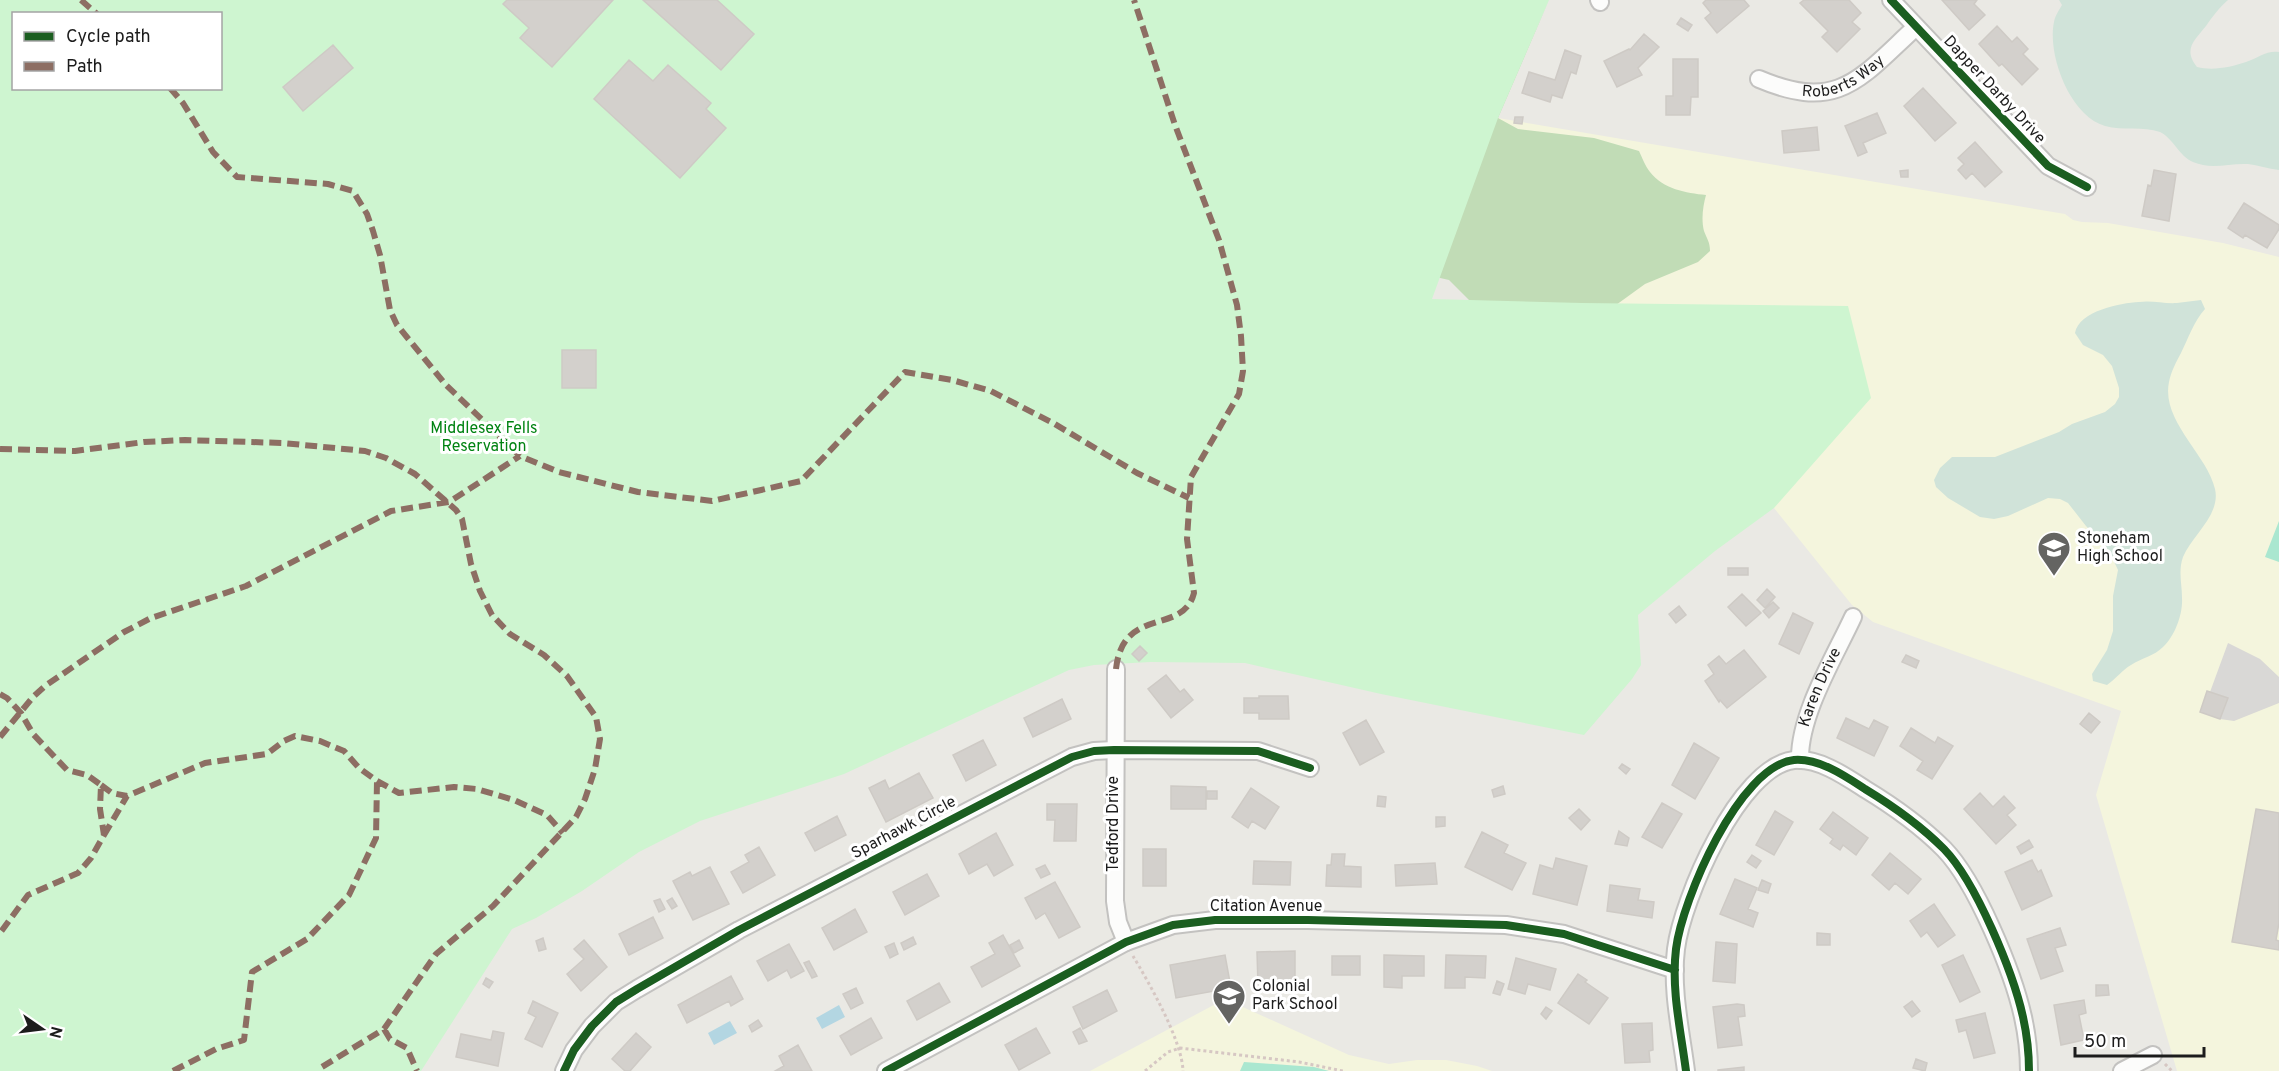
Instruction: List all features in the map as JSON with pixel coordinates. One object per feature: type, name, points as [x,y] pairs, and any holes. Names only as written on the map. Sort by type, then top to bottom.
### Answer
[{"type":"street","name":"Dapper Darby Drive","points":[[1891,0],[2048,166],[2086,187]]},
{"type":"street","name":"Roberts Way","points":[[1759,79],[1793,92],[1822,92],[1846,87],[1916,27]]},
{"type":"street","name":"Karen Drive","points":[[1800,760],[1801,739],[1809,712],[1853,617]]},
{"type":"street","name":"Tedford Drive","points":[[1116,669],[1115,901],[1118,922],[1126,942]]},
{"type":"street","name":"Sparhawk Circle","points":[[564,1071],[582,1039],[610,1008],[631,992],[683,961],[1043,771],[1082,753],[1114,750],[1258,751],[1310,768]]},
{"type":"street","points":[[1686,1071],[1675,970],[1678,937],[1687,906],[1705,863],[1743,795],[1757,780],[1783,764],[1800,760],[1830,769],[1880,798],[1944,849],[1958,867],[1986,918],[2012,979],[2026,1032],[2029,1071]]},
{"type":"street","name":"Citation Avenue","points":[[886,1071],[1126,942],[1173,926],[1215,920],[1506,925],[1564,934],[1675,970]]},
{"type":"street","points":[[2122,1071],[2153,1055]]},
{"type":"path","points":[[1126,942],[1180,1048],[1183,1071]]},
{"type":"path","points":[[1145,1071],[1168,1052],[1180,1048],[1299,1062],[1343,1071]]},
{"type":"shaded area","points":[[2059,0],[2228,0],[2194,41],[2191,55],[2197,67],[2216,68],[2240,64],[2270,52],[2279,52],[2279,170],[2248,164],[2213,166],[2200,164],[2188,159],[2169,138],[2160,132],[2105,126],[2092,120],[2072,97],[2058,67],[2053,36],[2057,13],[2062,5]]},
{"type":"shaded area","name":"Stoneham High School","points":[[1498,118],[2065,214],[2073,220],[2082,222],[2108,223],[2223,243],[2279,257],[2279,1071],[2177,1071],[2096,795],[2121,711],[1873,622],[1852,605],[1774,508],[1582,303]]},
{"type":"shaded area","points":[[2201,300],[2205,309],[2194,325],[2174,367],[2169,382],[2168,396],[2178,424],[2210,476],[2215,489],[2214,508],[2183,557],[2180,572],[2181,611],[2171,637],[2159,650],[2128,667],[2107,685],[2093,681],[2092,674],[2107,650],[2113,631],[2113,596],[2118,570],[2109,551],[2101,541],[2068,503],[2060,499],[2048,498],[2008,516],[1994,519],[1980,517],[1948,498],[1936,487],[1934,480],[1940,468],[1952,457],[1995,457],[2105,412],[2115,404],[2119,397],[2119,388],[2112,366],[2103,355],[2083,345],[2075,333],[2078,325],[2084,319],[2101,310],[2122,304]]},
{"type":"shaded area","points":[[2228,643],[2260,659],[2279,677],[2279,703],[2234,721],[2220,719],[2228,698],[2210,692]]},
{"type":"shaded area","name":"Colonial Park School","points":[[1225,999],[1349,1055],[1389,1064],[1417,1060],[1446,1060],[1492,1071],[1090,1071]]},
{"type":"green space","name":"Middlesex Fells Reservation","points":[[0,0],[1549,0],[1498,118],[1432,299],[1848,306],[1871,398],[1774,508],[1715,551],[1638,615],[1641,665],[1632,679],[1584,735],[1381,694],[1245,663],[1151,662],[1094,665],[1069,670],[844,774],[700,821],[639,852],[582,891],[512,929],[421,1071],[0,1071]]},
{"type":"green space","points":[[1549,0],[1498,118],[1518,129],[1594,138],[1639,151],[1648,170],[1661,182],[1683,191],[1706,195],[1703,222],[1710,251],[1698,262],[1645,284],[1616,305],[1475,306],[1449,280],[1427,275]]},
{"type":"green space","points":[[2279,521],[2279,562],[2265,557]]},
{"type":"green space","points":[[1244,1062],[1314,1067],[1329,1071],[1240,1071]]},
{"type":"water","points":[[839,1005],[845,1017],[822,1029],[816,1018]]},
{"type":"water","points":[[730,1021],[737,1033],[714,1045],[708,1033]]},
{"type":"building","points":[[507,0],[613,0],[552,67],[520,38],[529,28],[503,4]]},
{"type":"building","points":[[643,0],[717,0],[754,34],[721,70]]},
{"type":"building","points":[[1706,0],[1744,0],[1749,6],[1717,33],[1705,18],[1711,13],[1703,3]]},
{"type":"building","points":[[1804,0],[1849,0],[1861,13],[1852,22],[1860,29],[1837,52],[1822,37],[1828,31],[1800,3]]},
{"type":"building","points":[[1942,0],[1977,0],[1974,4],[1985,15],[1969,30]]},
{"type":"building","points":[[1681,18],[1692,25],[1688,31],[1677,24]]},
{"type":"building","points":[[1997,26],[2012,42],[2017,37],[2028,49],[2023,54],[2038,69],[2022,85],[2002,64],[1999,66],[1979,44]]},
{"type":"building","points":[[1644,34],[1659,47],[1638,68],[1642,75],[1617,87],[1604,61],[1630,50]]},
{"type":"building","points":[[333,45],[353,68],[303,111],[283,87]]},
{"type":"building","points":[[1565,50],[1581,56],[1576,74],[1571,72],[1562,98],[1552,95],[1550,102],[1522,93],[1529,72],[1555,80]]},
{"type":"building","points":[[1673,59],[1698,59],[1698,97],[1691,97],[1690,115],[1666,115],[1666,96],[1673,96]]},
{"type":"building","points":[[629,60],[653,81],[668,65],[711,103],[706,109],[726,128],[680,178],[594,99]]},
{"type":"building","points":[[1923,88],[1956,123],[1935,141],[1904,106]]},
{"type":"building","points":[[1877,113],[1886,133],[1863,143],[1867,152],[1858,156],[1845,126]]},
{"type":"building","points":[[1515,117],[1523,117],[1522,124],[1514,123]]},
{"type":"building","points":[[1817,127],[1819,150],[1784,153],[1782,131]]},
{"type":"building","points":[[1975,142],[2002,172],[1985,187],[1972,173],[1966,179],[1958,170],[1964,164],[1958,158]]},
{"type":"building","points":[[1908,170],[1908,177],[1901,177],[1900,171]]},
{"type":"building","points":[[2154,170],[2176,174],[2169,221],[2142,216],[2148,185],[2151,186]]},
{"type":"building","points":[[2244,203],[2279,225],[2279,229],[2267,248],[2245,235],[2243,238],[2228,228]]},
{"type":"building","points":[[562,350],[596,350],[596,388],[562,388]]},
{"type":"building","points":[[1728,568],[1748,568],[1748,575],[1728,575]]},
{"type":"building","points":[[1767,589],[1775,597],[1765,608],[1757,600]]},
{"type":"building","points":[[1742,594],[1761,613],[1746,626],[1728,607]]},
{"type":"building","points":[[1773,602],[1779,608],[1769,618],[1763,611]]},
{"type":"building","points":[[1679,606],[1686,615],[1676,623],[1669,614]]},
{"type":"building","points":[[1793,613],[1813,623],[1799,654],[1779,644]]},
{"type":"building","points":[[1140,646],[1147,653],[1139,661],[1132,654]]},
{"type":"building","points":[[1744,650],[1766,677],[1727,708],[1720,700],[1719,702],[1705,681],[1714,674],[1708,665],[1719,656],[1726,664]]},
{"type":"building","points":[[1906,655],[1919,661],[1916,668],[1902,662]]},
{"type":"building","points":[[1166,675],[1180,692],[1184,689],[1193,700],[1171,718],[1148,689]]},
{"type":"building","points":[[2207,691],[2228,698],[2220,719],[2200,712]]},
{"type":"building","points":[[1259,696],[1288,696],[1289,719],[1259,719],[1259,713],[1244,713],[1244,698],[1259,698]]},
{"type":"building","points":[[1062,699],[1071,719],[1033,737],[1024,718]]},
{"type":"building","points":[[2089,713],[2100,722],[2091,733],[2080,724]]},
{"type":"building","points":[[1846,718],[1869,729],[1874,720],[1888,727],[1874,756],[1837,738]]},
{"type":"building","points":[[1366,720],[1384,752],[1360,765],[1343,733]]},
{"type":"building","points":[[1911,728],[1935,743],[1938,737],[1953,746],[1932,779],[1917,770],[1923,761],[1900,746]]},
{"type":"building","points":[[983,740],[996,765],[966,781],[953,755]]},
{"type":"building","points":[[1694,743],[1719,758],[1695,799],[1672,785]]},
{"type":"building","points":[[1622,764],[1630,769],[1626,774],[1619,768]]},
{"type":"building","points":[[919,773],[933,798],[886,822],[869,788],[885,780],[889,789]]},
{"type":"building","points":[[1171,786],[1206,787],[1206,809],[1171,809]]},
{"type":"building","points":[[1503,786],[1505,794],[1494,797],[1492,790]]},
{"type":"building","points":[[1251,788],[1279,807],[1265,829],[1252,821],[1248,828],[1232,817]]},
{"type":"building","points":[[1207,791],[1217,791],[1217,799],[1207,799]]},
{"type":"building","points":[[1980,793],[1993,807],[2004,796],[2015,808],[2007,815],[2016,825],[1996,844],[1964,809]]},
{"type":"building","points":[[1378,796],[1386,797],[1385,807],[1377,806]]},
{"type":"building","points":[[1662,803],[1682,814],[1662,848],[1642,837]]},
{"type":"building","points":[[1047,804],[1077,804],[1076,841],[1054,841],[1055,820],[1047,820]]},
{"type":"building","points":[[1579,809],[1590,820],[1581,830],[1569,818]]},
{"type":"building","points":[[2256,809],[2279,813],[2279,923],[2276,940],[2279,941],[2279,950],[2232,942]]},
{"type":"building","points":[[1775,811],[1793,822],[1774,855],[1756,845]]},
{"type":"building","points":[[1833,812],[1868,838],[1856,855],[1843,845],[1840,850],[1830,843],[1833,839],[1820,829]]},
{"type":"building","points":[[837,816],[846,835],[815,851],[805,833]]},
{"type":"building","points":[[1436,817],[1445,817],[1445,826],[1436,827]]},
{"type":"building","points":[[1619,831],[1629,838],[1627,846],[1615,844]]},
{"type":"building","points":[[1482,832],[1508,845],[1504,853],[1526,863],[1512,890],[1465,867]]},
{"type":"building","points":[[996,833],[1013,865],[994,876],[987,864],[969,874],[959,854]]},
{"type":"building","points":[[2029,840],[2033,847],[2021,854],[2017,847]]},
{"type":"building","points":[[759,847],[775,875],[743,893],[731,872],[749,862],[745,855]]},
{"type":"building","points":[[1143,849],[1166,849],[1166,886],[1143,886]]},
{"type":"building","points":[[1890,853],[1921,879],[1908,894],[1895,883],[1889,890],[1872,875]]},
{"type":"building","points":[[1332,854],[1345,854],[1344,866],[1361,867],[1361,887],[1326,886],[1327,865],[1331,865]]},
{"type":"building","points":[[1752,855],[1761,861],[1756,868],[1747,862]]},
{"type":"building","points":[[1556,858],[1587,866],[1577,905],[1533,894],[1540,865],[1553,869]]},
{"type":"building","points":[[2032,860],[2038,872],[2041,870],[2052,896],[2022,910],[2005,872]]},
{"type":"building","points":[[1254,861],[1291,862],[1290,885],[1253,884]]},
{"type":"building","points":[[1435,863],[1437,884],[1396,886],[1395,865]]},
{"type":"building","points":[[1045,865],[1050,874],[1041,878],[1036,869]]},
{"type":"building","points":[[710,867],[729,904],[693,920],[673,881],[690,872],[692,876]]},
{"type":"building","points":[[927,874],[939,896],[905,915],[893,892]]},
{"type":"building","points":[[1735,879],[1757,888],[1748,909],[1758,913],[1753,927],[1720,914]]},
{"type":"building","points":[[1762,880],[1771,884],[1768,893],[1758,890]]},
{"type":"building","points":[[1055,882],[1080,927],[1059,938],[1045,913],[1036,919],[1025,898]]},
{"type":"building","points":[[1610,885],[1640,889],[1638,900],[1654,902],[1652,918],[1607,911]]},
{"type":"building","points":[[672,898],[677,906],[672,909],[667,901]]},
{"type":"building","points":[[660,899],[665,909],[659,912],[654,901]]},
{"type":"building","points":[[1934,904],[1955,935],[1938,947],[1927,932],[1921,937],[1910,921]]},
{"type":"building","points":[[855,909],[867,932],[834,950],[822,928]]},
{"type":"building","points":[[653,917],[663,938],[629,955],[619,934]]},
{"type":"building","points":[[2060,928],[2066,945],[2055,948],[2063,971],[2041,979],[2027,939]]},
{"type":"building","points":[[1817,933],[1830,934],[1830,945],[1817,945]]},
{"type":"building","points":[[1003,935],[1020,966],[982,987],[971,967],[995,954],[989,943]]},
{"type":"building","points":[[913,937],[916,944],[904,950],[901,943]]},
{"type":"building","points":[[543,938],[546,949],[539,951],[536,941]]},
{"type":"building","points":[[584,940],[607,967],[581,991],[567,974],[584,959],[574,949]]},
{"type":"building","points":[[1019,940],[1023,948],[1014,953],[1010,945]]},
{"type":"building","points":[[1716,942],[1737,944],[1735,983],[1713,981]]},
{"type":"building","points":[[894,943],[898,954],[890,958],[885,947]]},
{"type":"building","points":[[789,944],[804,971],[791,978],[787,970],[768,981],[757,961]]},
{"type":"building","points":[[1295,951],[1295,984],[1258,985],[1257,952]]},
{"type":"building","points":[[1225,955],[1231,988],[1176,998],[1170,965]]},
{"type":"building","points":[[1384,955],[1424,956],[1424,976],[1402,976],[1402,988],[1384,987]]},
{"type":"building","points":[[1446,955],[1486,956],[1485,978],[1465,977],[1465,988],[1445,988]]},
{"type":"building","points":[[1963,955],[1980,992],[1960,1002],[1942,965]]},
{"type":"building","points":[[1332,956],[1360,956],[1360,975],[1332,975]]},
{"type":"building","points":[[1516,958],[1556,969],[1550,990],[1528,984],[1525,994],[1508,989]]},
{"type":"building","points":[[809,961],[817,976],[812,978],[804,963]]},
{"type":"building","points":[[1578,974],[1587,980],[1585,982],[1608,998],[1589,1024],[1558,1003]]},
{"type":"building","points":[[731,976],[743,999],[731,1006],[729,1001],[687,1023],[678,1005]]},
{"type":"building","points":[[486,978],[493,982],[489,988],[483,984]]},
{"type":"building","points":[[1497,981],[1504,984],[1500,995],[1493,993]]},
{"type":"building","points":[[939,983],[950,1002],[917,1020],[907,1001]]},
{"type":"building","points":[[2096,985],[2108,985],[2109,995],[2096,996]]},
{"type":"building","points":[[856,988],[863,1003],[851,1009],[843,994]]},
{"type":"building","points":[[1107,990],[1117,1011],[1083,1029],[1073,1007]]},
{"type":"building","points":[[2084,1000],[2086,1013],[2079,1015],[2084,1040],[2061,1045],[2054,1005]]},
{"type":"building","points":[[533,1001],[558,1013],[542,1047],[525,1039],[536,1017],[528,1013]]},
{"type":"building","points":[[1912,1001],[1920,1011],[1912,1017],[1904,1007]]},
{"type":"building","points":[[1744,1005],[1745,1016],[1738,1017],[1742,1045],[1718,1048],[1713,1007]]},
{"type":"building","points":[[1546,1007],[1552,1011],[1546,1019],[1541,1014]]},
{"type":"building","points":[[1985,1013],[1995,1053],[1974,1058],[1966,1030],[1959,1032],[1956,1020]]},
{"type":"building","points":[[871,1018],[882,1038],[851,1055],[840,1036]]},
{"type":"building","points":[[758,1020],[762,1026],[752,1032],[749,1026]]},
{"type":"building","points":[[1652,1023],[1653,1050],[1649,1051],[1650,1062],[1625,1063],[1622,1024]]},
{"type":"building","points":[[1036,1028],[1050,1053],[1019,1070],[1005,1045]]},
{"type":"building","points":[[1080,1028],[1087,1041],[1079,1044],[1073,1032]]},
{"type":"building","points":[[493,1031],[504,1033],[498,1066],[456,1057],[461,1034],[491,1040]]},
{"type":"building","points":[[636,1033],[651,1047],[630,1071],[625,1071],[612,1059]]},
{"type":"building","points":[[798,1045],[812,1071],[775,1071],[784,1066],[779,1056]]},
{"type":"building","points":[[1916,1059],[1927,1063],[1925,1071],[1913,1068]]},
{"type":"building","points":[[1744,1067],[1744,1071],[1718,1071],[1718,1070]]},
{"type":"marked path","points":[[81,0],[95,12]]},
{"type":"marked path","points":[[1116,669],[1121,649],[1130,636],[1141,628],[1178,614],[1188,606],[1194,593],[1187,539],[1191,477],[1239,394],[1243,371],[1237,305],[1219,240],[1175,125],[1134,0]]},
{"type":"marked path","points":[[172,90],[183,103],[213,152],[237,177],[328,184],[353,191],[367,214],[373,231],[390,310],[397,325],[446,385],[520,456],[559,472],[638,492],[712,501],[801,481],[905,372],[952,380],[991,391],[1053,423],[1137,473],[1189,498]]},
{"type":"marked path","points":[[0,449],[75,451],[144,442],[185,440],[283,443],[365,451],[386,458],[415,474],[456,510],[462,519],[471,564],[480,591],[492,615],[510,634],[544,655],[567,676],[596,717],[600,739],[595,769],[576,817],[493,906],[436,954],[384,1029],[319,1071]]},
{"type":"marked path","points":[[0,737],[45,686],[124,632],[151,618],[246,586],[391,511],[449,502],[520,456]]},
{"type":"marked path","points":[[0,694],[21,713],[33,734],[67,770],[87,775],[101,785],[100,809],[104,835],[91,858],[78,873],[28,895],[0,933]]},
{"type":"marked path","points":[[101,785],[112,793],[127,796],[205,763],[267,754],[295,736],[320,741],[344,751],[359,768],[399,793],[454,787],[477,789],[514,800],[547,815],[563,833]]},
{"type":"marked path","points":[[173,1071],[216,1049],[244,1040],[252,972],[307,939],[349,895],[376,838],[377,781]]},
{"type":"marked path","points":[[104,835],[127,796]]},
{"type":"marked path","points":[[384,1029],[390,1039],[407,1048],[417,1071]]},
{"type":"cycle path","points":[[1891,0],[2048,166],[2087,187]]},
{"type":"cycle path","points":[[564,1071],[574,1050],[592,1026],[616,1002],[637,989],[739,930],[1072,757],[1094,751],[1114,750],[1258,751],[1310,768]]},
{"type":"cycle path","points":[[1686,1071],[1677,1010],[1675,964],[1676,949],[1689,900],[1701,869],[1734,810],[1753,785],[1773,768],[1794,760],[1822,765],[1849,779],[1926,832],[1956,864],[1992,928],[2011,976],[2028,1044],[2029,1071]]},
{"type":"cycle path","points":[[886,1071],[1126,942],[1173,925],[1215,920],[1506,925],[1564,934],[1675,970]]},
{"type":"place","name":"Stoneham High School","points":[[2054,577]]},
{"type":"place","name":"Colonial Park School","points":[[1229,1025]]}]
